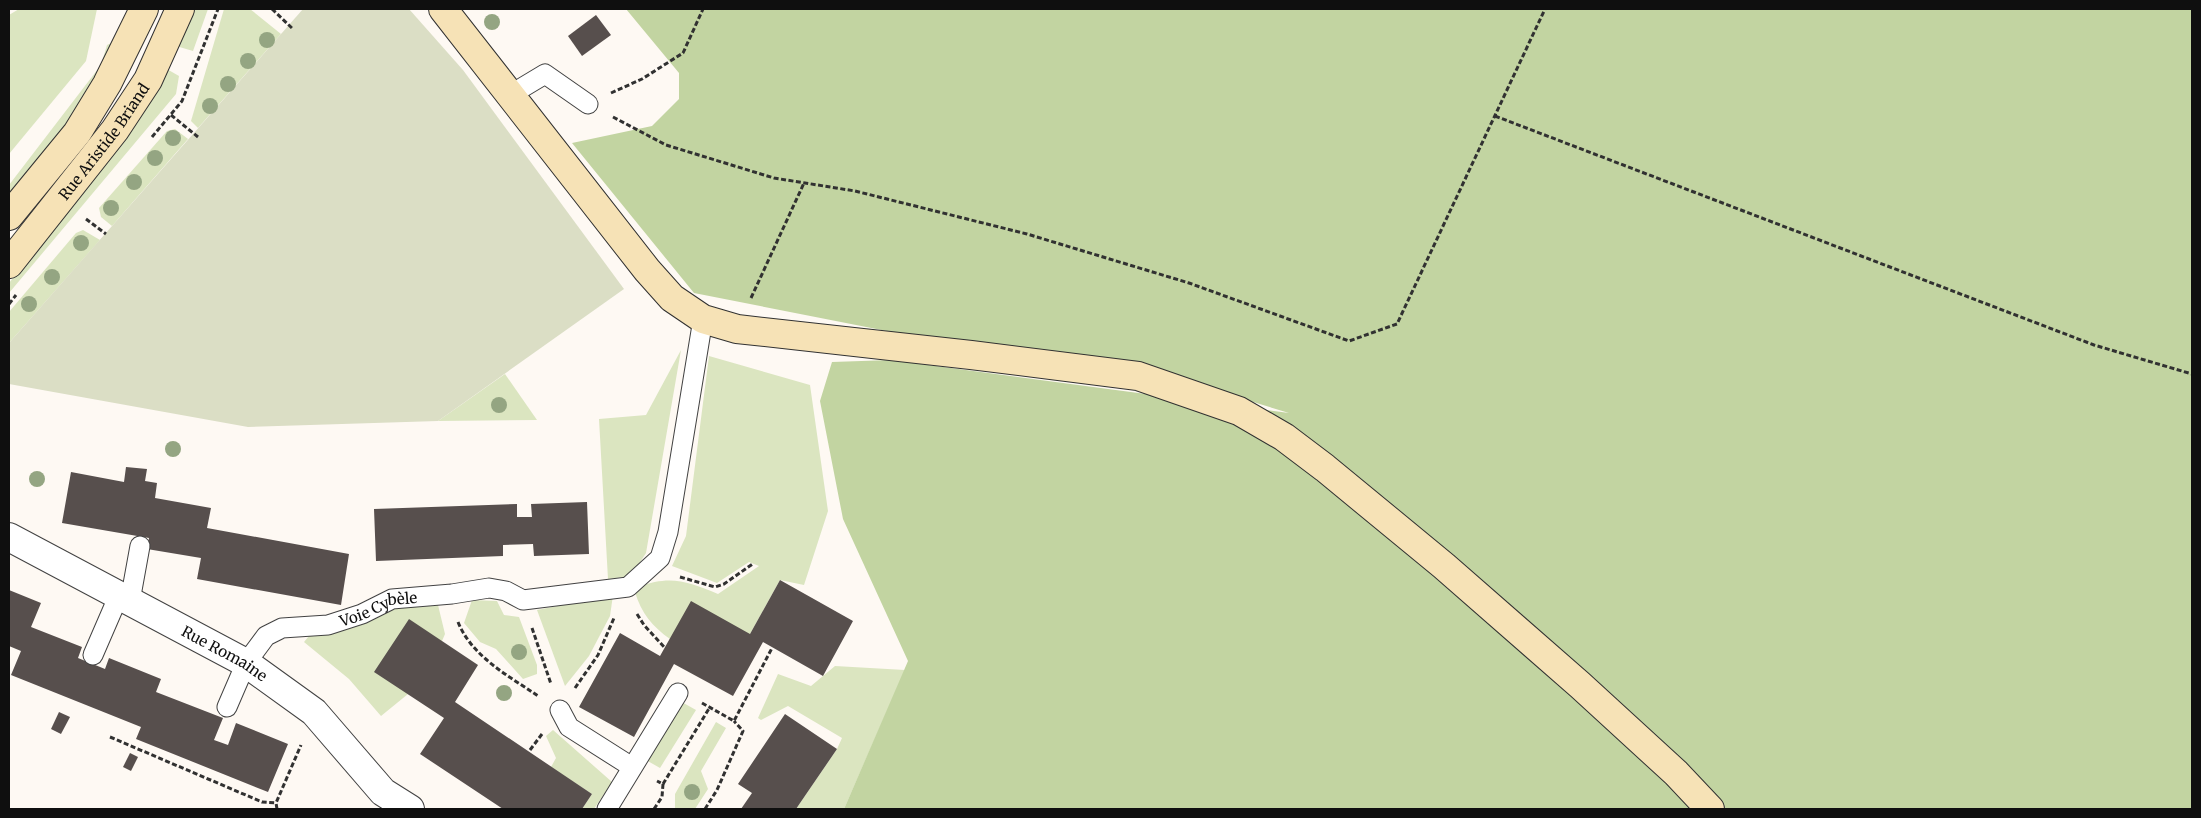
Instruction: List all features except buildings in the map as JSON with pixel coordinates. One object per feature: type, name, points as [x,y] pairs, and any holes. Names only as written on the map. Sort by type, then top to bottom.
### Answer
[{"type":"street","name":"Rue Aristide Briand","points":[[9,216],[77,133],[107,84],[144,9]]},
{"type":"street","name":"Rue Aristide Briand","points":[[9,264],[115,130],[148,80],[180,9]]},
{"type":"street","points":[[443,9],[647,270],[672,298],[703,319],[736,329],[1138,376],[1239,411],[1284,437],[1444,566],[1580,685],[1676,773],[1710,809]]},
{"type":"street","name":"Rue Romaine","points":[[9,537],[246,663],[314,712],[383,792],[410,809]]},
{"type":"lane","points":[[510,95],[545,74],[588,104]]},
{"type":"lane","points":[[523,600],[628,587],[660,558],[668,532],[703,319]]},
{"type":"lane","points":[[93,655],[124,598],[140,546]]},
{"type":"lane","name":"Voie Cybèle","points":[[228,707],[246,663],[266,636],[282,628],[328,625],[362,614],[392,600],[489,588],[506,591],[523,600]]},
{"type":"lane","points":[[607,809],[678,693]]},
{"type":"lane","points":[[560,710],[569,727],[632,767]]},
{"type":"path","points":[[272,9],[293,29]]},
{"type":"path","points":[[588,104],[642,79],[683,53],[703,9]]},
{"type":"path","points":[[588,104],[666,145],[774,178],[855,191],[1027,234],[1189,283],[1349,341],[1397,324],[1545,9]]},
{"type":"path","points":[[171,115],[198,138]]},
{"type":"path","points":[[1495,116],[2094,345],[2192,374]]},
{"type":"path","points":[[736,329],[804,183]]},
{"type":"path","points":[[83,217],[106,234]]},
{"type":"path","points":[[645,571],[675,575],[715,587],[724,584],[754,563]]},
{"type":"path","points":[[628,587],[634,608],[644,625],[665,648]]},
{"type":"path","points":[[560,710],[598,655],[628,587]]},
{"type":"path","points":[[452,594],[454,615],[462,633],[488,662],[560,710]]},
{"type":"path","points":[[523,600],[560,710]]},
{"type":"path","points":[[734,721],[772,648]]},
{"type":"path","points":[[678,693],[710,707],[734,721],[743,731],[717,790],[705,809]]},
{"type":"path","points":[[663,784],[710,707]]},
{"type":"path","points":[[277,809],[276,803],[314,712]]},
{"type":"path","points":[[110,737],[262,802],[276,803]]},
{"type":"green space","points":[[19,9],[97,9],[86,61],[9,154],[9,15]]},
{"type":"green space","points":[[192,9],[208,9],[193,51],[176,46]]},
{"type":"green space","points":[[224,9],[250,9],[281,34],[198,128],[191,121]]},
{"type":"green space","points":[[303,9],[409,9],[463,70],[624,289],[438,421],[248,427],[9,384],[9,343]]},
{"type":"green space","points":[[626,9],[2192,9],[2192,809],[844,809],[908,661],[843,519],[820,401],[832,362],[891,360],[1289,413],[1120,361],[907,335],[694,293],[572,143],[652,126],[679,99],[679,73]]},
{"type":"green space","points":[[113,42],[108,65],[64,127],[9,196],[9,185],[101,65],[107,45]]},
{"type":"green space","points":[[165,68],[179,76],[176,94],[9,293],[9,283],[94,178]]},
{"type":"green space","points":[[175,129],[188,139],[112,226],[101,217],[99,208],[167,131]]},
{"type":"green space","points":[[83,230],[100,240],[9,343],[9,312],[76,233]]},
{"type":"green space","points":[[681,350],[646,553],[631,576],[608,579],[599,419],[646,415]]},
{"type":"green space","points":[[709,356],[810,385],[828,511],[804,585],[780,580],[750,634],[670,639],[658,630],[644,613],[635,592],[638,587],[660,581],[678,581],[718,594],[759,566],[749,562],[717,583],[672,566],[686,536]]},
{"type":"green space","points":[[505,374],[537,420],[438,421]]},
{"type":"green space","points":[[613,595],[610,616],[589,656],[565,686],[537,610]]},
{"type":"green space","points":[[472,600],[497,601],[504,615],[519,617],[537,665],[537,674],[523,679],[496,649],[480,642],[464,623]]},
{"type":"green space","points":[[438,605],[445,634],[442,641],[408,694],[381,716],[349,679],[304,642],[309,636],[336,632],[399,607]]},
{"type":"green space","points":[[835,666],[905,670],[844,809],[796,809],[837,749],[842,738],[788,706],[761,720],[758,718],[778,674],[811,686]]},
{"type":"green space","points":[[680,701],[696,710],[660,768],[646,760]]},
{"type":"green space","points":[[716,722],[726,728],[701,771],[708,789],[695,809],[675,809],[675,794]]},
{"type":"green space","points":[[553,730],[612,782],[594,809],[582,809],[592,794],[551,767],[556,758],[546,736]]}]
